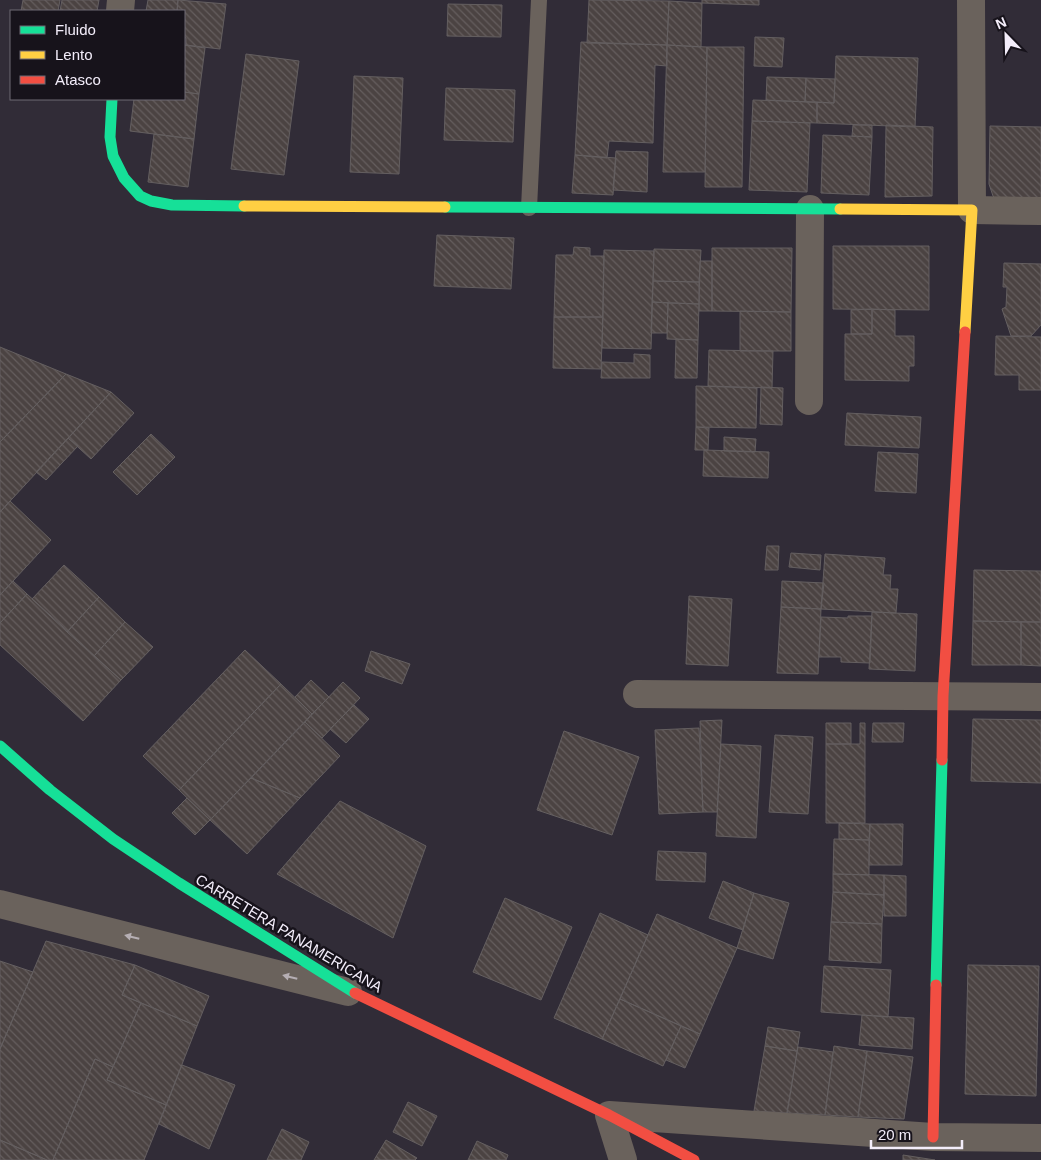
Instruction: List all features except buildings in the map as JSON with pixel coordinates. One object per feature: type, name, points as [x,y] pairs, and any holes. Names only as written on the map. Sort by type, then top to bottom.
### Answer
[{"type":"street","points":[[933,1137],[943,696],[972,210],[971,0]]},
{"type":"street","points":[[112,100],[111,151],[126,180],[133,190],[146,199],[167,204],[188,206],[1041,211]]},
{"type":"street","points":[[809,401],[810,209]]},
{"type":"street","points":[[637,694],[1041,697]]},
{"type":"street","name":"CARRETERA PANAMERICANA","points":[[0,746],[50,790],[113,839],[178,883],[354,994],[609,1115],[694,1160]]},
{"type":"street","points":[[0,904],[354,994]]},
{"type":"street","points":[[623,1160],[609,1115],[933,1137],[1041,1138]]},
{"type":"lane","points":[[529,208],[539,0]]},
{"type":"traffic: fast","points":[[112,100],[110,137],[113,156],[124,178],[140,196],[151,201],[172,205],[244,206]]},
{"type":"traffic: fast","points":[[445,207],[840,209]]},
{"type":"traffic: fast","points":[[0,746],[50,790],[113,839],[179,883],[355,993]]},
{"type":"traffic: fast","points":[[936,985],[942,760]]},
{"type":"traffic: slow","points":[[244,206],[445,207]]},
{"type":"traffic: slow","points":[[840,209],[972,210],[965,332]]},
{"type":"traffic: jam","points":[[942,760],[943,696],[965,332]]},
{"type":"traffic: jam","points":[[933,1137],[936,985]]},
{"type":"traffic: jam","points":[[355,993],[609,1115],[694,1160]]}]
